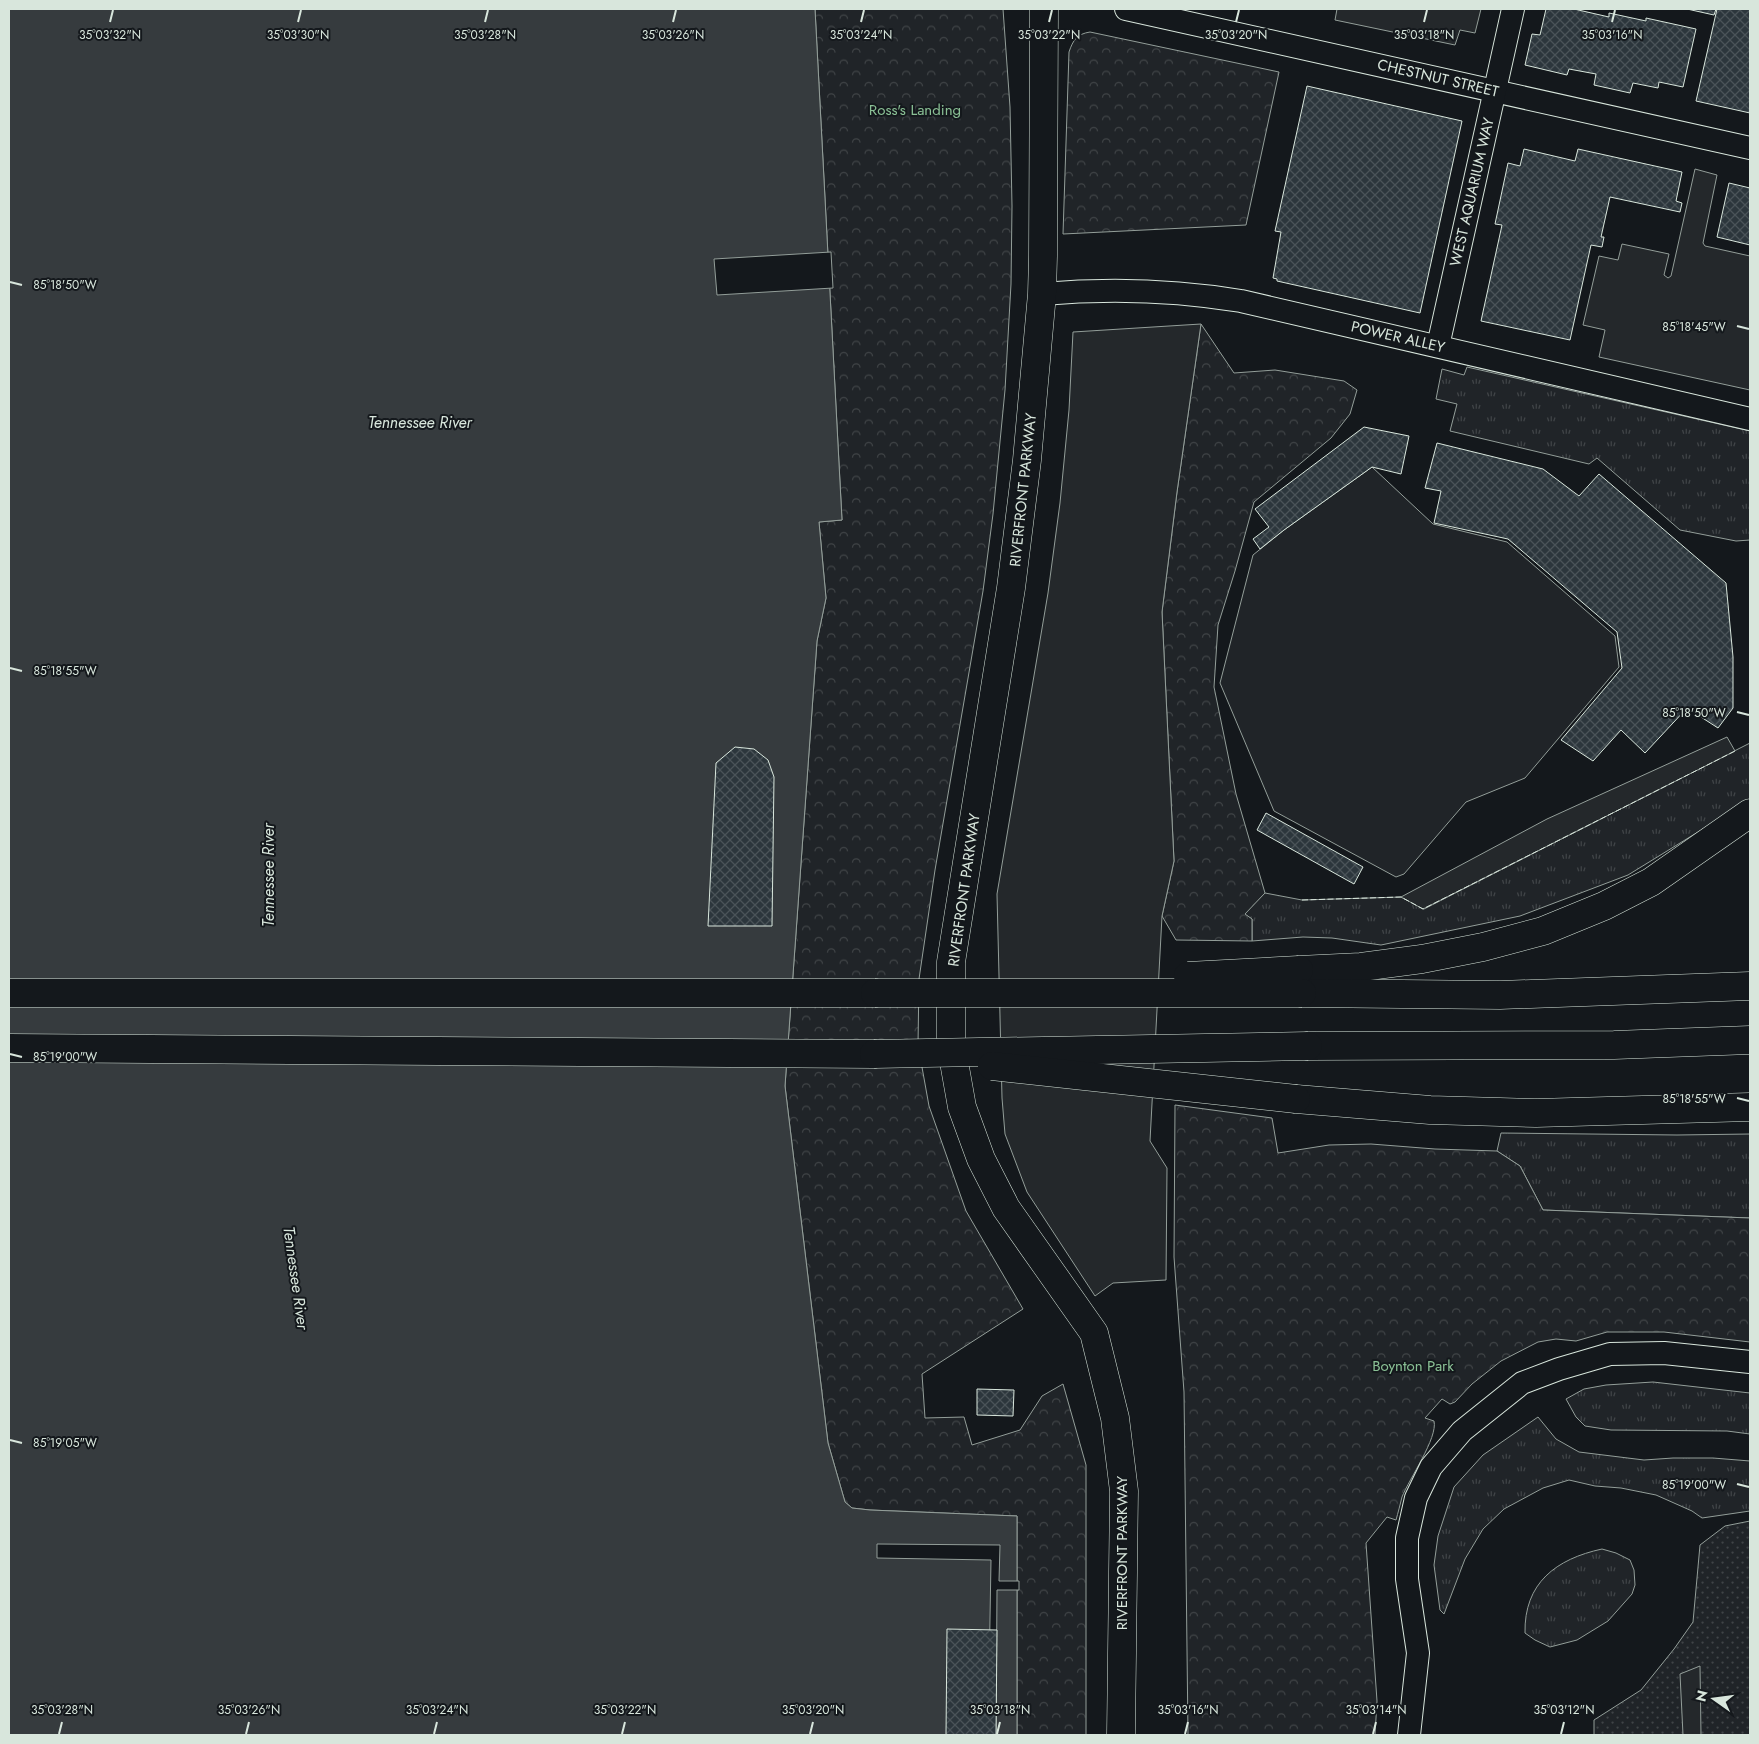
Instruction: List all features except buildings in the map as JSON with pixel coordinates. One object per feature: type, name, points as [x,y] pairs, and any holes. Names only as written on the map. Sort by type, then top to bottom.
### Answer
[{"type":"main road","name":"RIVERFRONT PARKWAY","points":[[1044,9],[1042,294],[1027,460],[1011,588],[952,962],[951,1045],[962,1107],[981,1160],[1006,1208],[1094,1333],[1115,1418],[1124,1491],[1120,1735]]},
{"type":"main road","points":[[1652,882],[1750,812]]},
{"type":"main road","points":[[1300,981],[1360,967],[1422,959],[1483,947],[1543,931],[1604,906],[1750,836]]},
{"type":"main road","points":[[9,992],[874,993],[1300,981],[1500,996],[1750,986]]},
{"type":"main road","points":[[9,1048],[874,1054],[1308,1046],[1614,1044],[1750,1040]]},
{"type":"main road","points":[[874,1054],[1296,1099],[1430,1110],[1536,1113],[1750,1107]]},
{"type":"street","name":"CHESTNUT STREET","points":[[1126,9],[1750,148]]},
{"type":"street","name":"WEST AQUARIUM WAY","points":[[1438,346],[1513,9]]},
{"type":"street","name":"POWER ALLEY","points":[[1042,294],[1117,290],[1152,291],[1211,296],[1241,301],[1750,419]]},
{"type":"street","points":[[1409,1735],[1418,1653],[1407,1579],[1407,1538],[1416,1498],[1431,1468],[1462,1431],[1522,1383],[1610,1354],[1664,1353],[1750,1362]]},
{"type":"green space","name":"Ross's Landing","points":[[815,9],[1003,9],[1010,107],[1012,206],[1011,284],[1005,390],[993,514],[983,591],[935,870],[919,979],[918,1045],[929,1106],[966,1211],[1023,1309],[922,1374],[925,1418],[964,1417],[972,1445],[1020,1430],[1042,1396],[1063,1384],[1086,1465],[1086,1735],[1017,1735],[1017,1516],[852,1508],[845,1502],[828,1443],[785,1086],[817,641],[826,598],[819,522],[842,520]]},
{"type":"green space","points":[[1090,32],[1279,72],[1246,225],[1063,234],[1069,52],[1076,38]]},
{"type":"green space","points":[[1201,324],[1234,373],[1275,370],[1344,381],[1357,390],[1350,414],[1331,438],[1254,502],[1218,625],[1214,687],[1236,794],[1265,893],[1245,914],[1252,919],[1252,941],[1176,940],[1162,916],[1174,861],[1162,612]]},
{"type":"green space","points":[[1467,367],[1750,431],[1750,540],[1736,541],[1680,530],[1597,458],[1589,464],[1450,431],[1457,404],[1436,399],[1442,369],[1464,375]]},
{"type":"green space","points":[[1372,467],[1433,524],[1507,542],[1615,636],[1619,667],[1525,778],[1466,802],[1404,874],[1396,877],[1274,811],[1220,683],[1253,555],[1284,530]]},
{"type":"green space","points":[[1750,743],[1750,800],[1628,875],[1520,916],[1381,945],[1332,938],[1303,937],[1252,941],[1252,919],[1244,914],[1265,893],[1302,900],[1401,897],[1424,909]]},
{"type":"green space","name":"Boynton Park","points":[[1175,1105],[1272,1118],[1278,1153],[1329,1145],[1371,1144],[1497,1151],[1520,1166],[1543,1210],[1750,1218],[1750,1342],[1664,1332],[1607,1332],[1576,1341],[1556,1339],[1538,1342],[1501,1361],[1472,1384],[1455,1402],[1450,1404],[1442,1399],[1425,1418],[1434,1421],[1432,1438],[1402,1497],[1396,1520],[1387,1517],[1366,1543],[1377,1701],[1375,1735],[1188,1735],[1184,1392],[1174,1257]]},
{"type":"green space","points":[[1501,1133],[1750,1134],[1750,1218],[1543,1210],[1520,1166],[1497,1151]]},
{"type":"green space","points":[[1653,1382],[1750,1393],[1750,1434],[1727,1431],[1611,1430],[1585,1426],[1576,1417],[1566,1399],[1584,1389],[1606,1385]]},
{"type":"green space","points":[[1538,1417],[1556,1439],[1579,1452],[1644,1460],[1713,1458],[1750,1461],[1750,1511],[1702,1518],[1692,1511],[1656,1495],[1621,1488],[1595,1486],[1569,1480],[1543,1488],[1504,1509],[1483,1529],[1465,1559],[1444,1614],[1440,1610],[1434,1565],[1438,1536],[1454,1487],[1483,1455]]},
{"type":"green space","points":[[1750,1521],[1750,1735],[1594,1735],[1594,1720],[1641,1690],[1693,1622],[1700,1545],[1725,1526]]},
{"type":"green space","points":[[1602,1549],[1630,1560],[1634,1570],[1635,1585],[1632,1594],[1608,1621],[1577,1640],[1550,1647],[1525,1633],[1526,1615],[1530,1600],[1546,1576],[1570,1559]]},
{"type":"shaded area","points":[[1337,9],[1481,9],[1475,33],[1460,30],[1455,45],[1335,20]]},
{"type":"shaded area","points":[[1695,169],[1717,175],[1703,243],[1705,246],[1750,256],[1750,390],[1599,357],[1605,330],[1583,325],[1599,256],[1618,260],[1622,244],[1669,254],[1664,275],[1668,278],[1671,276]]},
{"type":"shaded area","points":[[1201,324],[1162,612],[1174,861],[1162,916],[1150,1141],[1167,1168],[1166,1280],[1113,1283],[1095,1296],[1027,1192],[1005,1134],[1002,1098],[997,894],[1048,593],[1060,503],[1069,410],[1073,332]]},
{"type":"shaded area","points":[[1727,737],[1735,751],[1423,909],[1401,897],[1547,819]]},
{"type":"shaded area","points":[[1700,1666],[1701,1735],[1683,1735],[1680,1674]]},
{"type":"water","name":"Tennessee River","points":[[9,9],[815,9],[842,520],[819,522],[826,598],[817,641],[785,1086],[828,1443],[845,1502],[852,1508],[870,1510],[1017,1516],[1017,1735],[9,1735]]},
{"type":"pier","points":[[831,252],[833,288],[717,295],[714,259]]},
{"type":"pier","points":[[877,1544],[1000,1545],[999,1581],[1019,1581],[1019,1590],[997,1590],[996,1735],[988,1735],[991,1560],[877,1558]]},
{"type":"fence","points":[[1302,900],[1401,897],[1423,909],[1735,751]]}]
